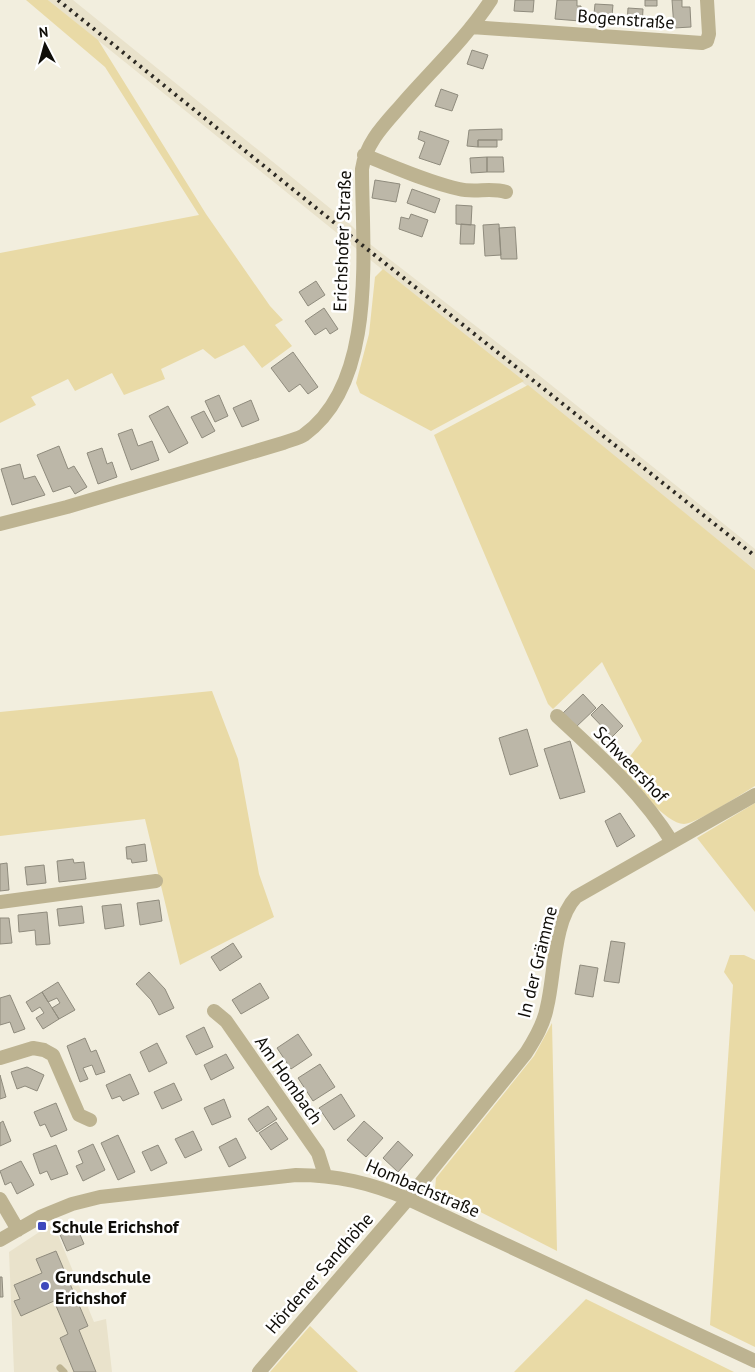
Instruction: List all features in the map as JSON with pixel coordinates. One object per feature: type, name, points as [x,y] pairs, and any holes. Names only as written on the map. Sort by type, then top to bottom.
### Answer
[{"type":"street","name":"Erichshofer Straße","points":[[0,524],[67,507],[283,443],[302,436],[320,421],[344,385],[352,362],[358,327],[362,288],[362,169],[364,155],[377,133],[471,27],[490,0]]},
{"type":"street","name":"Bogenstraße","points":[[471,27],[702,43],[707,41],[709,34],[707,0]]},
{"type":"street","points":[[364,155],[446,186],[463,190],[498,189],[506,192]]},
{"type":"street","name":"Schweershof","points":[[557,716],[638,795],[656,817],[672,842]]},
{"type":"street","name":"In der Grämme","points":[[408,1199],[526,1053],[537,1036],[547,1009],[556,955],[569,905],[576,896],[755,795]]},
{"type":"street","points":[[0,902],[156,881]]},
{"type":"street","name":"Am Hombach","points":[[214,1011],[226,1022],[318,1153],[325,1175]]},
{"type":"street","points":[[0,1058],[33,1048],[44,1050],[54,1056],[79,1115],[90,1120]]},
{"type":"street","name":"Hombachstraße","points":[[0,1240],[40,1217],[72,1204],[100,1197],[296,1175],[325,1175],[378,1186],[755,1361]]},
{"type":"street","points":[[0,1199],[18,1230]]},
{"type":"street","name":"Hördener Sandhöhe","points":[[259,1372],[408,1199]]},
{"type":"shaded area","points":[[26,0],[48,0],[98,40],[206,214],[270,306],[283,320],[275,325],[292,346],[262,368],[244,345],[215,359],[203,349],[161,369],[165,379],[124,395],[112,373],[75,391],[68,379],[31,397],[36,405],[0,423],[0,253],[199,215],[105,67]]},
{"type":"shaded area","points":[[48,0],[73,0],[352,226],[370,244],[535,372],[755,549],[755,570]]},
{"type":"shaded area","points":[[383,269],[524,381],[431,431],[360,393],[356,383],[369,334],[375,277]]},
{"type":"shaded area","points":[[528,385],[755,570],[755,786],[709,814],[690,822],[684,824],[668,817],[620,769],[642,741],[602,662],[553,709],[548,704],[434,435]]},
{"type":"shaded area","points":[[212,691],[238,759],[259,874],[274,917],[180,965],[145,819],[0,836],[0,712]]},
{"type":"shaded area","points":[[755,803],[755,912],[697,838]]},
{"type":"shaded area","points":[[730,955],[744,955],[755,960],[755,1347],[710,1325],[733,985],[724,972]]},
{"type":"shaded area","points":[[552,1023],[557,1251],[435,1189],[436,1178],[534,1056]]},
{"type":"shaded area","name":"Grundschule Erichshof","points":[[53,1223],[94,1322],[106,1319],[112,1372],[14,1372],[9,1252]]},
{"type":"shaded area","points":[[586,1299],[734,1372],[514,1372]]},
{"type":"shaded area","points":[[310,1326],[358,1372],[270,1372]]},
{"type":"building","points":[[515,0],[534,0],[533,12],[514,11]]},
{"type":"building","points":[[557,0],[577,0],[577,6],[581,6],[580,21],[555,19]]},
{"type":"building","points":[[645,0],[657,0],[657,6],[645,6]]},
{"type":"building","points":[[672,0],[682,0],[682,7],[690,7],[691,27],[674,28]]},
{"type":"building","points":[[595,4],[613,5],[611,25],[593,24]]},
{"type":"building","points":[[628,8],[643,9],[642,27],[627,26]]},
{"type":"building","points":[[472,50],[488,55],[483,69],[467,64]]},
{"type":"building","points":[[441,89],[458,95],[452,111],[435,106]]},
{"type":"building","points":[[502,129],[502,140],[478,140],[478,147],[467,146],[469,130]]},
{"type":"building","points":[[420,131],[449,141],[440,165],[419,158],[425,142],[418,139]]},
{"type":"building","points":[[478,140],[497,140],[497,147],[478,147]]},
{"type":"building","points":[[487,157],[503,157],[504,172],[487,172]]},
{"type":"building","points":[[487,157],[487,172],[471,173],[470,158]]},
{"type":"building","points":[[375,180],[400,184],[396,202],[372,198]]},
{"type":"building","points":[[412,189],[440,199],[435,213],[407,203]]},
{"type":"building","points":[[456,205],[472,206],[471,225],[456,224]]},
{"type":"building","points":[[411,214],[428,220],[422,237],[399,229],[401,217],[409,219]]},
{"type":"building","points":[[461,224],[475,225],[474,244],[460,244]]},
{"type":"building","points":[[499,224],[501,255],[485,256],[483,225]]},
{"type":"building","points":[[515,227],[517,259],[501,259],[499,228]]},
{"type":"building","points":[[316,281],[325,295],[308,306],[299,292]]},
{"type":"building","points":[[324,308],[338,329],[330,334],[326,328],[315,335],[305,321]]},
{"type":"building","points":[[293,352],[318,387],[308,394],[300,384],[289,392],[271,368]]},
{"type":"building","points":[[219,395],[228,416],[215,422],[205,401]]},
{"type":"building","points":[[251,400],[259,420],[242,427],[233,408]]},
{"type":"building","points":[[168,406],[188,443],[169,453],[149,416]]},
{"type":"building","points":[[204,411],[215,431],[202,438],[191,417]]},
{"type":"building","points":[[132,429],[138,446],[152,441],[159,460],[131,470],[118,434]]},
{"type":"building","points":[[59,446],[68,469],[74,466],[87,487],[75,494],[70,486],[53,492],[37,455]]},
{"type":"building","points":[[102,448],[107,464],[112,462],[117,477],[98,484],[87,453]]},
{"type":"building","points":[[20,464],[24,479],[35,476],[45,495],[12,505],[1,469]]},
{"type":"building","points":[[583,694],[596,708],[576,727],[563,713]]},
{"type":"building","points":[[602,704],[623,726],[612,737],[591,715]]},
{"type":"building","points":[[527,729],[538,766],[510,775],[499,738]]},
{"type":"building","points":[[570,741],[585,792],[560,799],[544,749]]},
{"type":"building","points":[[620,813],[635,836],[617,847],[605,821]]},
{"type":"building","points":[[145,844],[147,861],[132,863],[131,859],[127,859],[126,847]]},
{"type":"building","points":[[73,859],[74,863],[84,862],[86,879],[59,882],[57,861]]},
{"type":"building","points":[[7,863],[9,890],[0,891],[0,864]]},
{"type":"building","points":[[44,865],[46,883],[27,885],[25,867]]},
{"type":"building","points":[[159,900],[162,921],[140,925],[137,903]]},
{"type":"building","points":[[121,904],[124,926],[105,929],[102,906]]},
{"type":"building","points":[[82,906],[84,923],[59,926],[57,909]]},
{"type":"building","points":[[47,912],[50,944],[36,945],[35,930],[19,932],[18,915]]},
{"type":"building","points":[[0,918],[9,918],[12,943],[0,944]]},
{"type":"building","points":[[611,941],[625,943],[619,983],[604,981]]},
{"type":"building","points":[[233,943],[242,957],[220,971],[211,957]]},
{"type":"building","points":[[580,965],[598,968],[593,997],[575,994]]},
{"type":"building","points":[[149,972],[165,989],[174,1008],[159,1015],[151,1000],[136,984]]},
{"type":"building","points":[[58,982],[75,1010],[59,1019],[52,1008],[60,1003],[57,998],[48,1002],[42,992]]},
{"type":"building","points":[[260,983],[269,998],[241,1014],[232,1000]]},
{"type":"building","points":[[42,992],[59,1019],[43,1029],[36,1018],[44,1013],[40,1007],[32,1012],[26,1002]]},
{"type":"building","points":[[10,995],[25,1029],[14,1033],[10,1022],[0,1025],[0,998]]},
{"type":"building","points":[[204,1027],[213,1047],[196,1055],[186,1036]]},
{"type":"building","points":[[298,1034],[312,1055],[291,1069],[277,1048]]},
{"type":"building","points":[[85,1038],[91,1052],[96,1050],[105,1072],[96,1075],[92,1065],[83,1068],[88,1079],[80,1082],[67,1046]]},
{"type":"building","points":[[157,1043],[167,1063],[149,1072],[140,1052]]},
{"type":"building","points":[[226,1054],[234,1068],[211,1080],[204,1065]]},
{"type":"building","points":[[320,1064],[335,1087],[313,1101],[298,1078]]},
{"type":"building","points":[[27,1067],[44,1075],[37,1091],[25,1086],[17,1089],[11,1072]]},
{"type":"building","points":[[130,1074],[139,1094],[123,1101],[120,1096],[112,1099],[106,1085]]},
{"type":"building","points":[[0,1075],[6,1097],[0,1099]]},
{"type":"building","points":[[174,1083],[182,1100],[162,1109],[154,1092]]},
{"type":"building","points":[[341,1094],[355,1116],[334,1130],[319,1108]]},
{"type":"building","points":[[224,1099],[231,1117],[212,1125],[204,1108]]},
{"type":"building","points":[[56,1103],[67,1130],[51,1137],[45,1124],[40,1126],[34,1112]]},
{"type":"building","points":[[268,1106],[277,1119],[257,1132],[248,1119]]},
{"type":"building","points":[[3,1121],[11,1141],[0,1146],[0,1123]]},
{"type":"building","points":[[364,1121],[383,1138],[366,1157],[347,1140]]},
{"type":"building","points":[[276,1122],[288,1139],[271,1150],[259,1133]]},
{"type":"building","points":[[193,1131],[202,1150],[185,1158],[175,1139]]},
{"type":"building","points":[[118,1135],[135,1172],[118,1180],[101,1143]]},
{"type":"building","points":[[236,1138],[246,1158],[229,1167],[219,1147]]},
{"type":"building","points":[[398,1141],[413,1155],[398,1172],[383,1158]]},
{"type":"building","points":[[93,1144],[105,1170],[83,1181],[76,1166],[83,1163],[78,1151]]},
{"type":"building","points":[[56,1145],[68,1174],[51,1180],[47,1171],[40,1174],[33,1154]]},
{"type":"building","points":[[158,1145],[167,1163],[151,1171],[142,1152]]},
{"type":"building","points":[[21,1161],[34,1185],[17,1194],[11,1182],[5,1185],[0,1171]]},
{"type":"building","points":[[75,1223],[84,1244],[67,1251],[58,1230]]},
{"type":"building","points":[[56,1251],[88,1326],[79,1330],[96,1372],[74,1372],[60,1338],[68,1334],[54,1301],[21,1316],[14,1301],[20,1299],[14,1285],[42,1273],[36,1259]]},
{"type":"building","points":[[0,1277],[2,1277],[3,1297],[0,1297]]},
{"type":"railway","points":[[58,0],[362,245],[755,556]]},
{"type":"place","name":"Schule Erichshof","points":[[42,1226]]},
{"type":"place","name":"Grundschule Erichshof","points":[[45,1286]]}]
